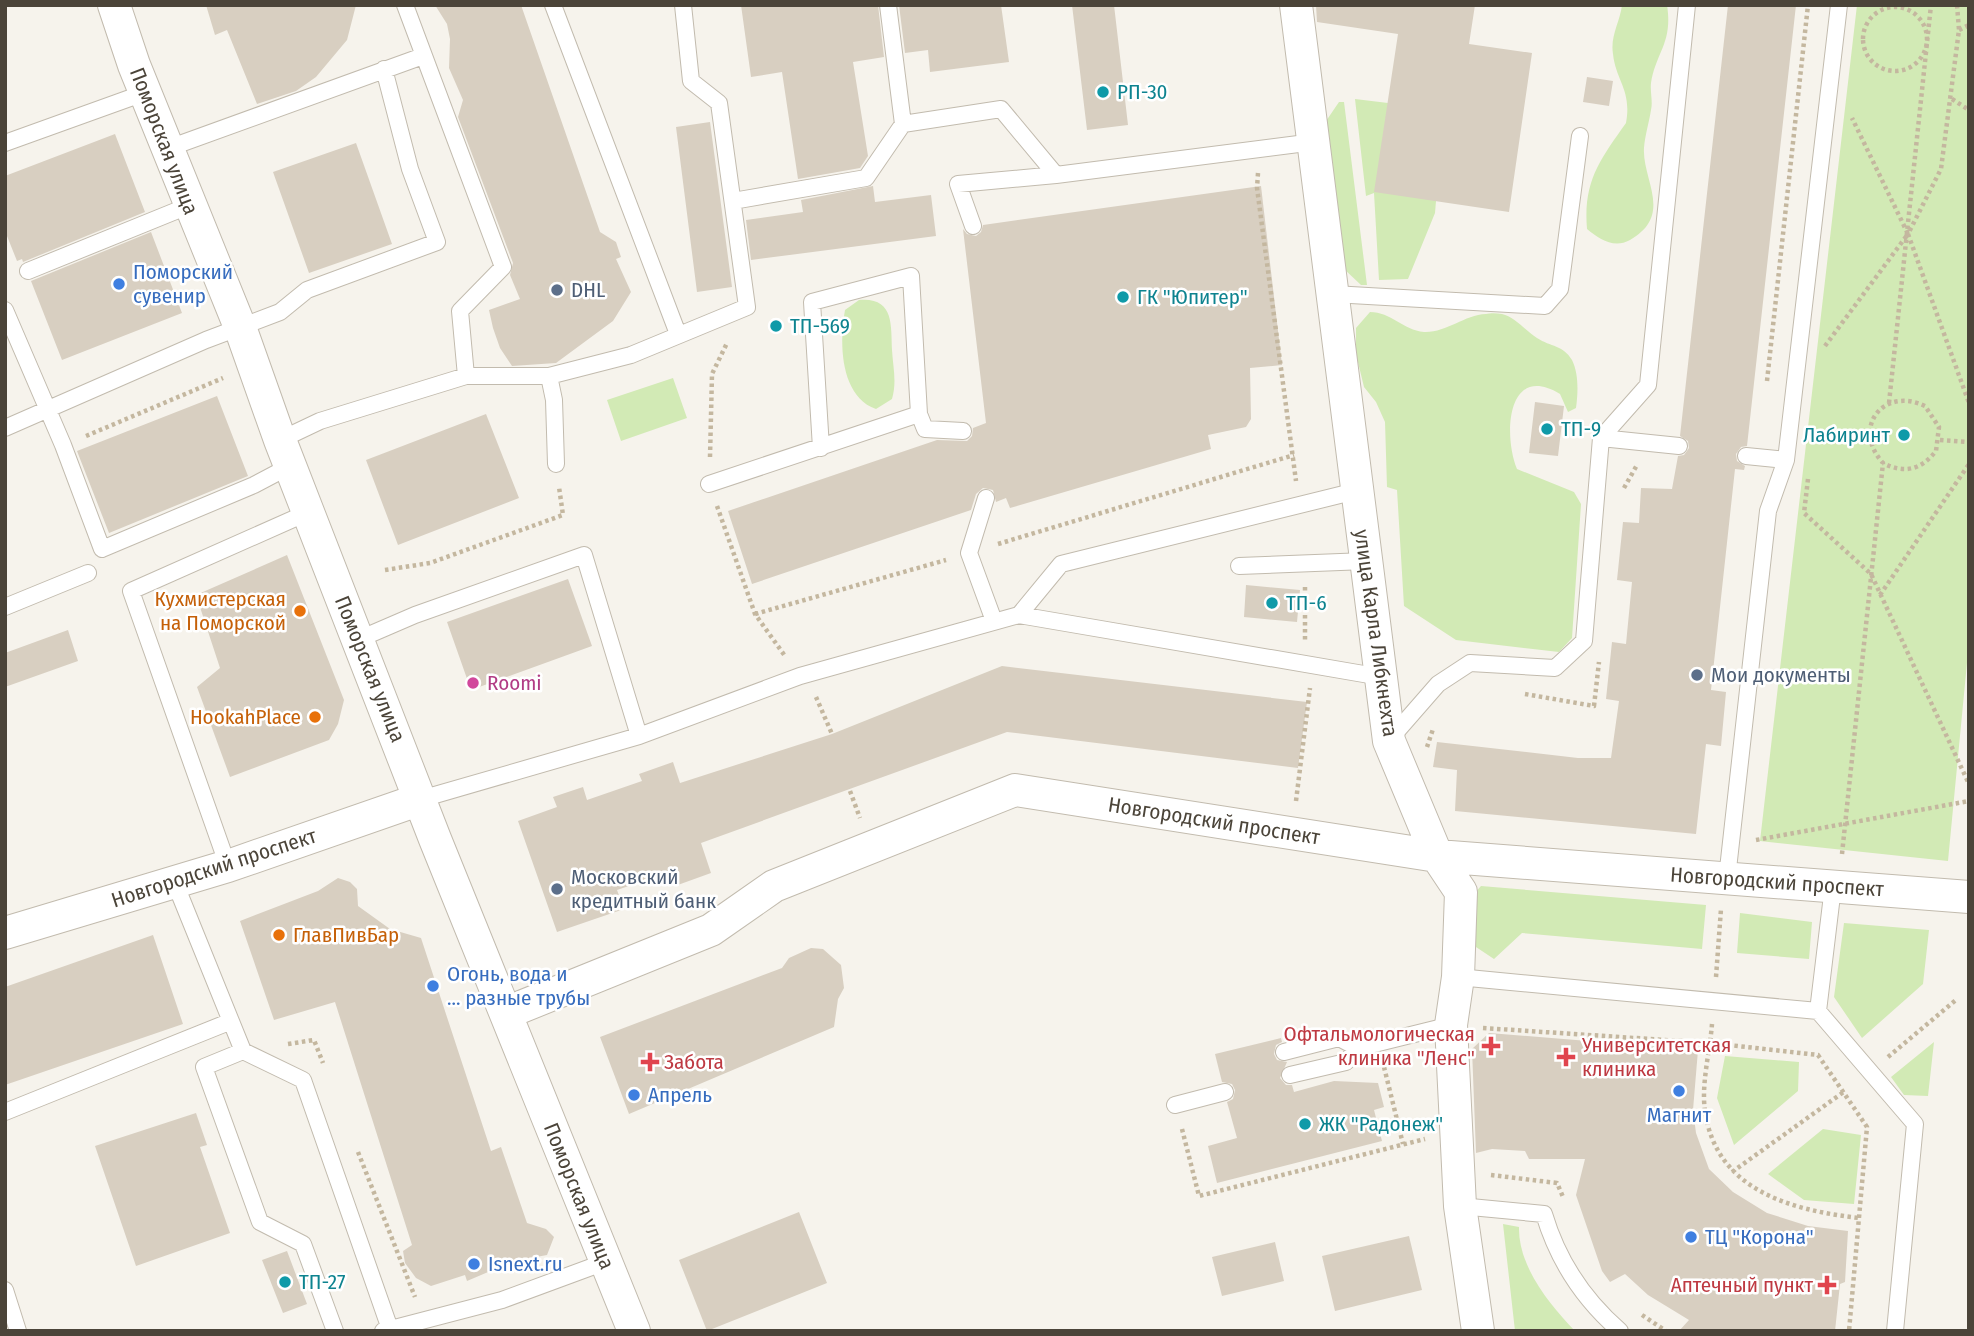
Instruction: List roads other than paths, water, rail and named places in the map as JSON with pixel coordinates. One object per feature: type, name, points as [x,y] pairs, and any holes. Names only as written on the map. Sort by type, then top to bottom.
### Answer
[{"type":"street","name":"Поморская улица","points":[[114,5],[166,149],[240,327],[357,640],[634,1331]]},
{"type":"street","name":"улица Карла Либкнехта","points":[[1296,5],[1389,741],[1437,856],[1461,892],[1458,977],[1451,1025],[1460,1206],[1478,1331]]},
{"type":"street","name":"Новгородский проспект","points":[[506,1013],[711,930],[775,886],[1015,790],[1437,856],[1725,889],[1837,873],[1969,897]]},
{"type":"street","name":"Новгородский проспект","points":[[5,933],[228,866],[421,799]]},
{"type":"lane","points":[[405,5],[503,267],[460,311],[466,376]]},
{"type":"lane","points":[[553,5],[678,334]]},
{"type":"lane","points":[[5,310],[63,445],[102,549],[254,485],[320,421],[466,376],[549,376],[631,355],[747,307],[719,103],[691,82],[682,5]]},
{"type":"lane","points":[[733,201],[866,178],[903,124],[888,5]]},
{"type":"lane","points":[[1389,741],[1438,684],[1470,663],[1555,668],[1584,641],[1601,438],[1648,385],[1687,5]]},
{"type":"lane","points":[[1725,889],[1768,511],[1786,460],[1839,5]]},
{"type":"lane","points":[[166,149],[423,56]]},
{"type":"lane","points":[[5,428],[279,312],[307,290],[437,242],[411,169],[384,69]]},
{"type":"lane","points":[[5,143],[145,93]]},
{"type":"lane","points":[[903,124],[1001,108],[1056,175]]},
{"type":"lane","points":[[1333,294],[1545,306],[1560,289],[1580,136]]},
{"type":"lane","points":[[973,226],[958,184],[1056,175],[1314,142]]},
{"type":"lane","points":[[28,271],[188,206]]},
{"type":"lane","points":[[821,448],[812,302],[911,276],[919,414],[925,429],[963,431]]},
{"type":"lane","points":[[549,376],[554,400],[556,464]]},
{"type":"lane","points":[[709,484],[919,414]]},
{"type":"lane","points":[[1601,438],[1679,446]]},
{"type":"lane","points":[[1746,456],[1786,460]]},
{"type":"lane","points":[[1019,615],[1061,564],[1356,491]]},
{"type":"lane","points":[[986,498],[969,553],[993,621]]},
{"type":"lane","points":[[228,866],[131,591],[309,512]]},
{"type":"lane","points":[[357,640],[415,615],[584,555],[639,736]]},
{"type":"lane","points":[[1239,566],[1366,561]]},
{"type":"lane","points":[[5,607],[88,573]]},
{"type":"lane","points":[[421,799],[639,736],[800,676],[1019,615],[1381,677]]},
{"type":"lane","points":[[1818,1011],[1837,873]]},
{"type":"lane","points":[[175,883],[243,1051],[303,1080],[386,1330],[502,1300],[605,1262]]},
{"type":"lane","points":[[1458,977],[1818,1011],[1915,1124],[1895,1331]]},
{"type":"lane","points":[[5,1112],[229,1022]]},
{"type":"lane","points":[[1290,1075],[1346,1062],[1358,1048],[1451,1025]]},
{"type":"lane","points":[[1284,1052],[1339,1038],[1358,1048]]},
{"type":"lane","points":[[243,1051],[204,1067],[260,1222],[303,1244],[335,1331]]},
{"type":"lane","points":[[1175,1105],[1225,1092]]},
{"type":"lane","points":[[1460,1206],[1544,1214],[1553,1245],[1567,1269],[1605,1318],[1620,1331]]},
{"type":"lane","points":[[5,1290],[18,1331]]},
{"type":"place","name":"РП-30","points":[[1103,92]]},
{"type":"place","name":"Поморский сувенир","points":[[119,284]]},
{"type":"place","name":"DHL","points":[[557,290]]},
{"type":"place","name":"ГК \"Юпитер\"","points":[[1123,297]]},
{"type":"place","name":"ТП-569","points":[[776,326]]},
{"type":"place","name":"ТП-9","points":[[1547,429]]},
{"type":"place","name":"Лабиринт","points":[[1904,435]]},
{"type":"place","name":"ТП-6","points":[[1272,603]]},
{"type":"place","name":"Кухмистерская на Поморской","points":[[300,611]]},
{"type":"place","name":"Мои документы","points":[[1697,675]]},
{"type":"place","name":"Roomi","points":[[473,683]]},
{"type":"place","name":"HookahPlace","points":[[315,717]]},
{"type":"place","name":"Московский кредитный банк","points":[[557,889]]},
{"type":"place","name":"ГлавПивБар","points":[[279,935]]},
{"type":"place","name":"Огонь, вода и ... разные трубы","points":[[433,986]]},
{"type":"place","name":"Офтальмологическая клиника \"Ленс\"","points":[[1491,1046]]},
{"type":"place","name":"Университетская клиника","points":[[1566,1057]]},
{"type":"place","name":"Забота","points":[[650,1062]]},
{"type":"place","name":"Магнит","points":[[1679,1091]]},
{"type":"place","name":"Апрель","points":[[634,1095]]},
{"type":"place","name":"ЖК \"Радонеж\"","points":[[1305,1124]]},
{"type":"place","name":"ТЦ \"Корона\"","points":[[1691,1237]]},
{"type":"place","name":"Isnext.ru","points":[[474,1264]]},
{"type":"place","name":"ТП-27","points":[[285,1282]]},
{"type":"place","name":"Аптечный пункт","points":[[1827,1285]]}]
